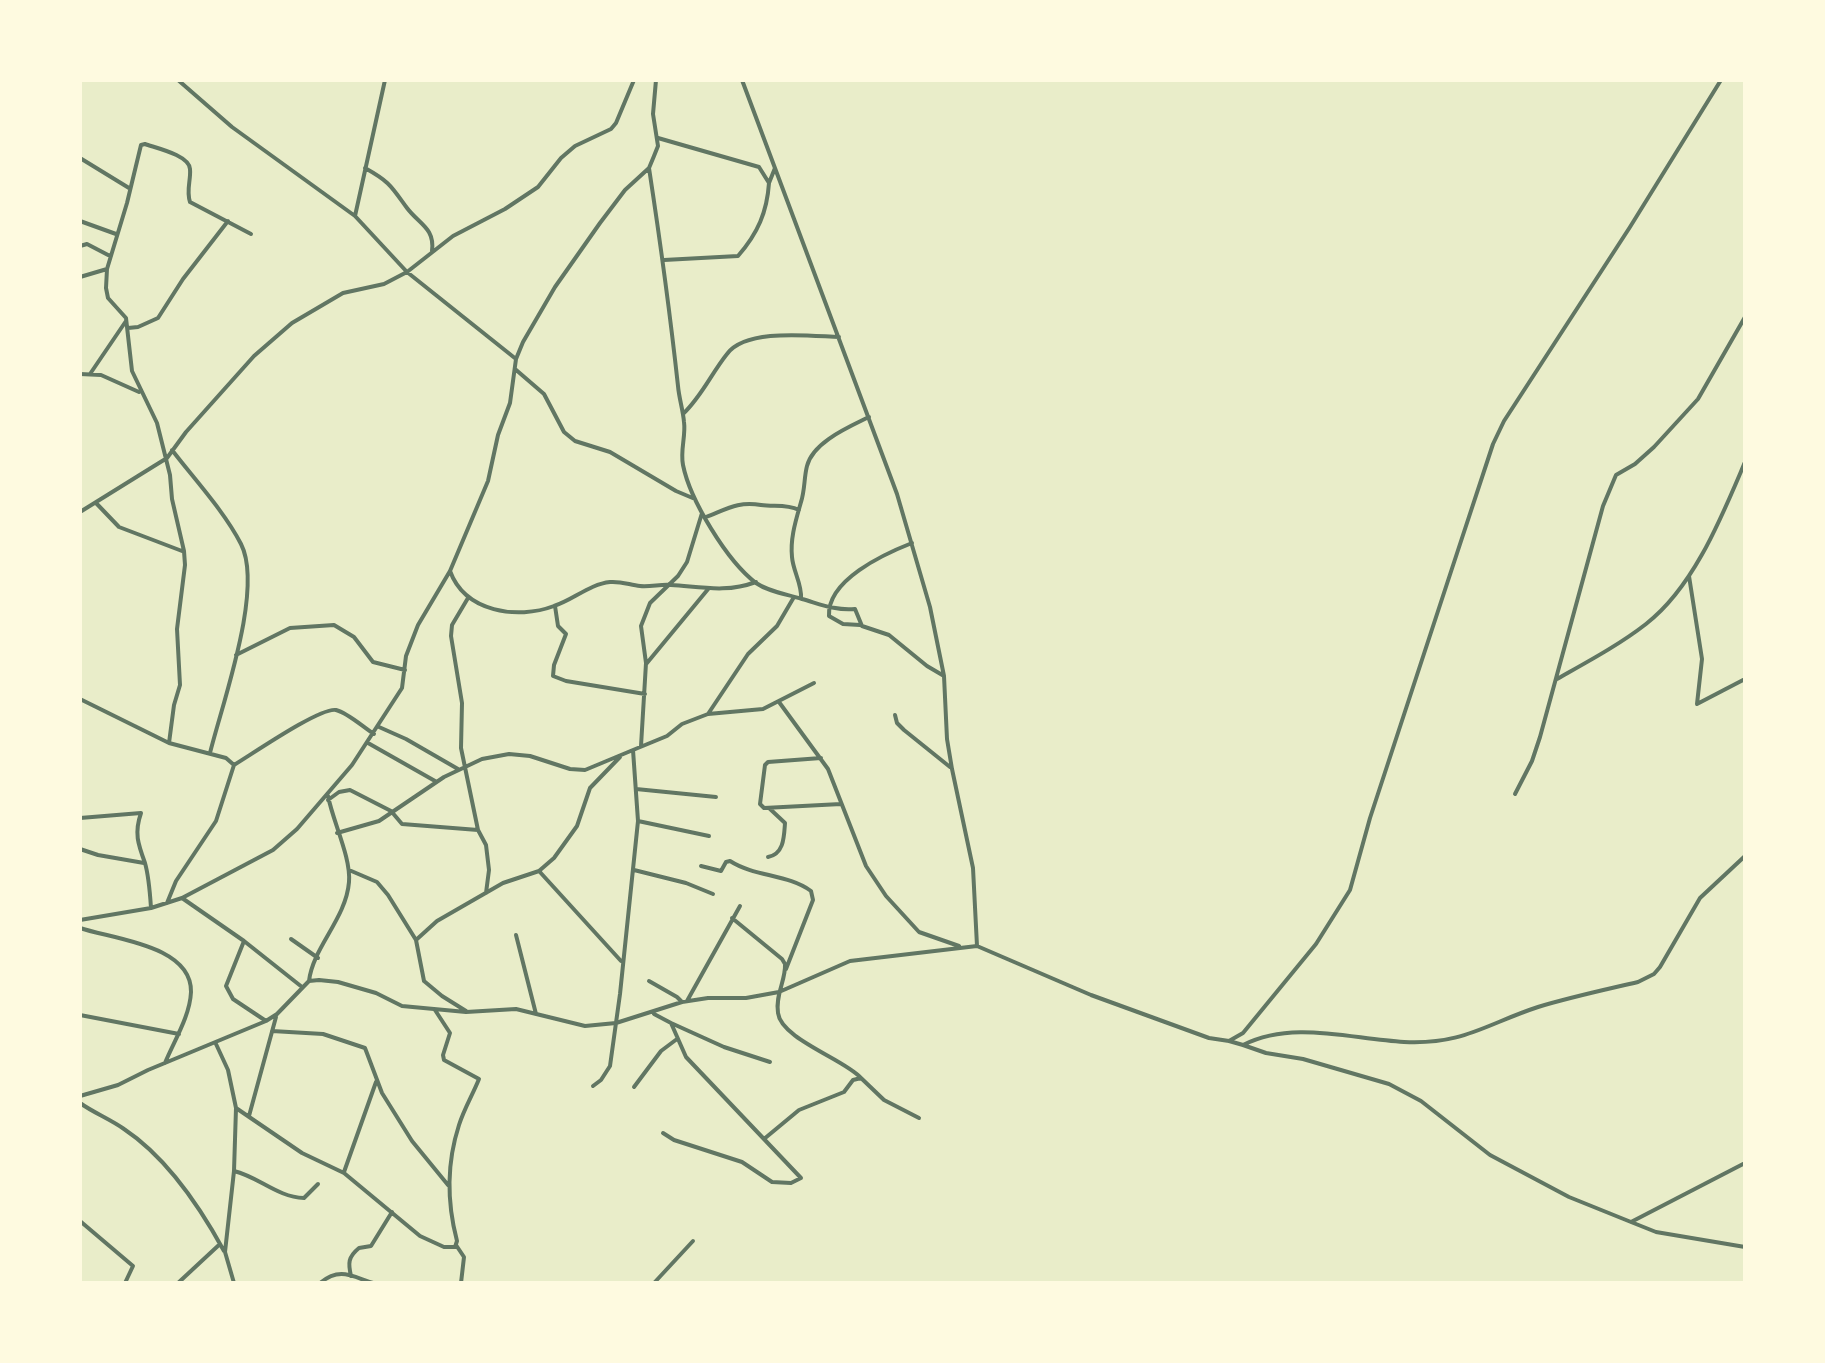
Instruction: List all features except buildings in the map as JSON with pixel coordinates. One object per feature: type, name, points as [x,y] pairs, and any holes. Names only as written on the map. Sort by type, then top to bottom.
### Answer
[{"type":"street","points":[[178,80],[232,127],[355,216],[407,272],[516,359]]},
{"type":"street","points":[[355,216],[385,80]]},
{"type":"street","points":[[80,512],[167,458],[254,356],[292,323],[343,293],[384,284],[407,272],[453,236],[505,209],[538,187],[575,146],[611,129],[621,114],[634,80]]},
{"type":"street","points":[[80,920],[151,908],[182,898],[273,850],[287,840],[328,797],[379,727],[402,688],[406,656],[418,625],[450,571],[488,481],[498,435],[510,403],[516,359],[528,333],[565,272],[621,196],[649,168],[658,146],[653,114],[656,80]]},
{"type":"street","points":[[742,80],[897,494],[930,607],[944,676],[947,739],[973,868],[977,946]]},
{"type":"street","points":[[1229,1041],[1243,1033],[1297,969],[1350,890],[1370,818],[1493,444],[1518,396],[1630,227],[1721,80]]},
{"type":"street","points":[[658,138],[759,167],[769,183]]},
{"type":"street","points":[[169,743],[180,685],[181,655],[177,629],[184,551],[172,499],[167,458],[152,410],[132,371],[126,321],[107,296],[107,269],[141,145],[186,161],[190,168],[187,186],[190,202],[251,234]]},
{"type":"street","points":[[80,158],[129,188]]},
{"type":"street","points":[[365,168],[391,184],[409,211],[424,223],[432,237],[431,253]]},
{"type":"street","points":[[649,168],[683,414],[683,466],[695,499],[730,555],[756,582],[768,590],[829,608],[855,609],[862,626]]},
{"type":"street","points":[[664,260],[738,256],[754,235],[766,209],[769,183],[775,168]]},
{"type":"street","points":[[80,221],[116,234]]},
{"type":"street","points":[[128,328],[142,326],[158,318],[183,279],[228,221]]},
{"type":"street","points":[[81,244],[110,256]]},
{"type":"street","points":[[80,277],[107,269]]},
{"type":"street","points":[[1515,794],[1532,761],[1603,506],[1616,475],[1635,464],[1661,441],[1698,399],[1745,317]]},
{"type":"street","points":[[90,374],[126,321]]},
{"type":"street","points":[[683,414],[698,399],[728,352],[743,341],[792,335],[839,337]]},
{"type":"street","points":[[515,369],[544,394],[555,419],[575,441],[610,452],[695,499]]},
{"type":"street","points":[[80,374],[101,375],[141,393]]},
{"type":"street","points":[[801,598],[791,543],[810,459],[830,439],[869,417]]},
{"type":"street","points":[[172,450],[226,521],[247,560],[249,576],[236,655],[210,753]]},
{"type":"street","points":[[1557,679],[1647,623],[1664,608],[1714,535],[1745,462]]},
{"type":"street","points":[[704,515],[750,502],[799,510]]},
{"type":"street","points":[[96,503],[119,527],[184,551]]},
{"type":"street","points":[[641,746],[646,663],[641,626],[650,603],[687,562],[704,515]]},
{"type":"street","points":[[912,543],[883,555],[858,571],[840,588],[829,608],[829,616],[843,624],[862,626],[889,635],[944,676]]},
{"type":"street","points":[[450,571],[455,584],[468,598],[489,608],[517,612],[536,612],[555,606],[607,582],[648,587],[669,585],[734,590],[756,582]]},
{"type":"street","points":[[1688,573],[1702,659],[1697,704],[1745,679]]},
{"type":"street","points":[[646,663],[709,588]]},
{"type":"street","points":[[708,714],[748,654],[777,626],[794,597]]},
{"type":"street","points":[[468,598],[452,625],[451,636],[462,703],[461,748],[478,830],[486,845],[489,870],[486,893]]},
{"type":"street","points":[[555,606],[558,626],[566,634],[553,676],[566,681],[645,694]]},
{"type":"street","points":[[236,655],[290,628],[334,625],[350,633],[373,662],[405,670]]},
{"type":"street","points":[[337,833],[379,821],[466,765],[509,754],[585,770],[667,736],[682,724],[708,714],[763,709],[814,683]]},
{"type":"street","points":[[80,699],[169,743],[226,758],[234,765]]},
{"type":"street","points":[[779,702],[821,758],[866,866],[904,919],[919,932],[966,948]]},
{"type":"street","points":[[167,903],[176,881],[216,821],[234,765],[331,710],[342,713],[374,734]]},
{"type":"street","points":[[895,715],[897,723],[904,730],[952,769]]},
{"type":"street","points":[[379,727],[459,769]]},
{"type":"street","points":[[368,743],[436,782]]},
{"type":"street","points":[[593,1086],[610,1066],[616,1023],[638,821],[633,750]]},
{"type":"street","points":[[416,940],[437,921],[512,879],[539,871],[554,858],[577,826],[590,788],[621,756]]},
{"type":"street","points":[[821,758],[768,762],[760,804],[764,808],[841,804]]},
{"type":"street","points":[[636,789],[716,797]]},
{"type":"street","points":[[328,797],[350,790],[391,811],[402,824],[478,830]]},
{"type":"street","points":[[80,1096],[125,1082],[266,1021],[309,981],[311,970],[346,900],[349,870],[328,797]]},
{"type":"street","points":[[768,857],[775,856],[780,850],[785,823],[769,808]]},
{"type":"street","points":[[80,818],[141,813],[136,839],[145,863],[151,908]]},
{"type":"street","points":[[638,821],[709,836]]},
{"type":"street","points":[[80,849],[109,858],[145,863]]},
{"type":"street","points":[[1243,1045],[1265,1035],[1289,1031],[1406,1042],[1450,1041],[1534,1008],[1638,982],[1660,967],[1700,898],[1745,856]]},
{"type":"street","points":[[701,866],[721,871],[730,861],[744,870],[800,885],[811,891],[813,900],[779,992],[778,1016],[782,1023],[821,1054],[855,1071],[884,1100],[919,1118]]},
{"type":"street","points":[[349,870],[377,882],[388,895],[416,940],[424,981],[466,1012]]},
{"type":"street","points":[[634,870],[686,883],[713,894]]},
{"type":"street","points":[[539,871],[622,962]]},
{"type":"street","points":[[182,898],[303,987]]},
{"type":"street","points":[[684,1002],[740,906]]},
{"type":"street","points":[[732,918],[782,959],[786,970]]},
{"type":"street","points":[[80,928],[156,949],[171,957],[183,969],[191,993],[179,1034],[165,1063]]},
{"type":"street","points":[[516,935],[536,1014]]},
{"type":"street","points":[[291,939],[318,958]]},
{"type":"street","points":[[244,941],[226,986],[233,999],[266,1021]]},
{"type":"street","points":[[309,981],[338,982],[376,993],[402,1006],[466,1012],[516,1009],[585,1026],[616,1023],[684,1002],[746,998],[779,992],[850,961],[977,946],[1161,1022],[1209,1038],[1325,1064],[1389,1084],[1421,1101],[1490,1155],[1559,1192],[1656,1232],[1745,1247]]},
{"type":"street","points":[[649,981],[684,1002]]},
{"type":"street","points":[[435,1010],[450,1033],[444,1060],[479,1079],[459,1125],[449,1186],[456,1245],[464,1257],[461,1283]]},
{"type":"street","points":[[653,1013],[724,1047],[770,1062]]},
{"type":"street","points":[[249,1117],[277,1014]]},
{"type":"street","points":[[80,1015],[179,1034]]},
{"type":"street","points":[[663,1133],[674,1140],[742,1162],[772,1182],[791,1183],[801,1178],[686,1057],[671,1023]]},
{"type":"street","points":[[272,1031],[323,1034],[361,1045],[367,1050],[376,1080],[412,1141],[449,1186]]},
{"type":"street","points":[[634,1087],[661,1051],[677,1039]]},
{"type":"street","points":[[216,1044],[228,1070],[236,1108],[234,1171],[225,1252]]},
{"type":"street","points":[[764,1139],[799,1110],[844,1092],[853,1080],[861,1078]]},
{"type":"street","points":[[344,1173],[376,1080]]},
{"type":"street","points":[[80,1103],[125,1130],[157,1158],[196,1207],[225,1252],[234,1283]]},
{"type":"street","points":[[236,1108],[302,1153],[344,1173],[420,1236],[449,1248],[456,1245]]},
{"type":"street","points":[[1631,1222],[1745,1163]]},
{"type":"street","points":[[234,1171],[249,1175],[276,1192],[292,1197],[304,1198],[318,1184]]},
{"type":"street","points":[[351,1276],[348,1263],[351,1256],[359,1248],[371,1246],[392,1212]]},
{"type":"street","points":[[80,1221],[133,1266],[125,1283]]},
{"type":"street","points":[[654,1283],[693,1241]]},
{"type":"street","points":[[178,1283],[220,1244]]},
{"type":"street","points":[[320,1283],[330,1275],[340,1273],[373,1283]]}]
